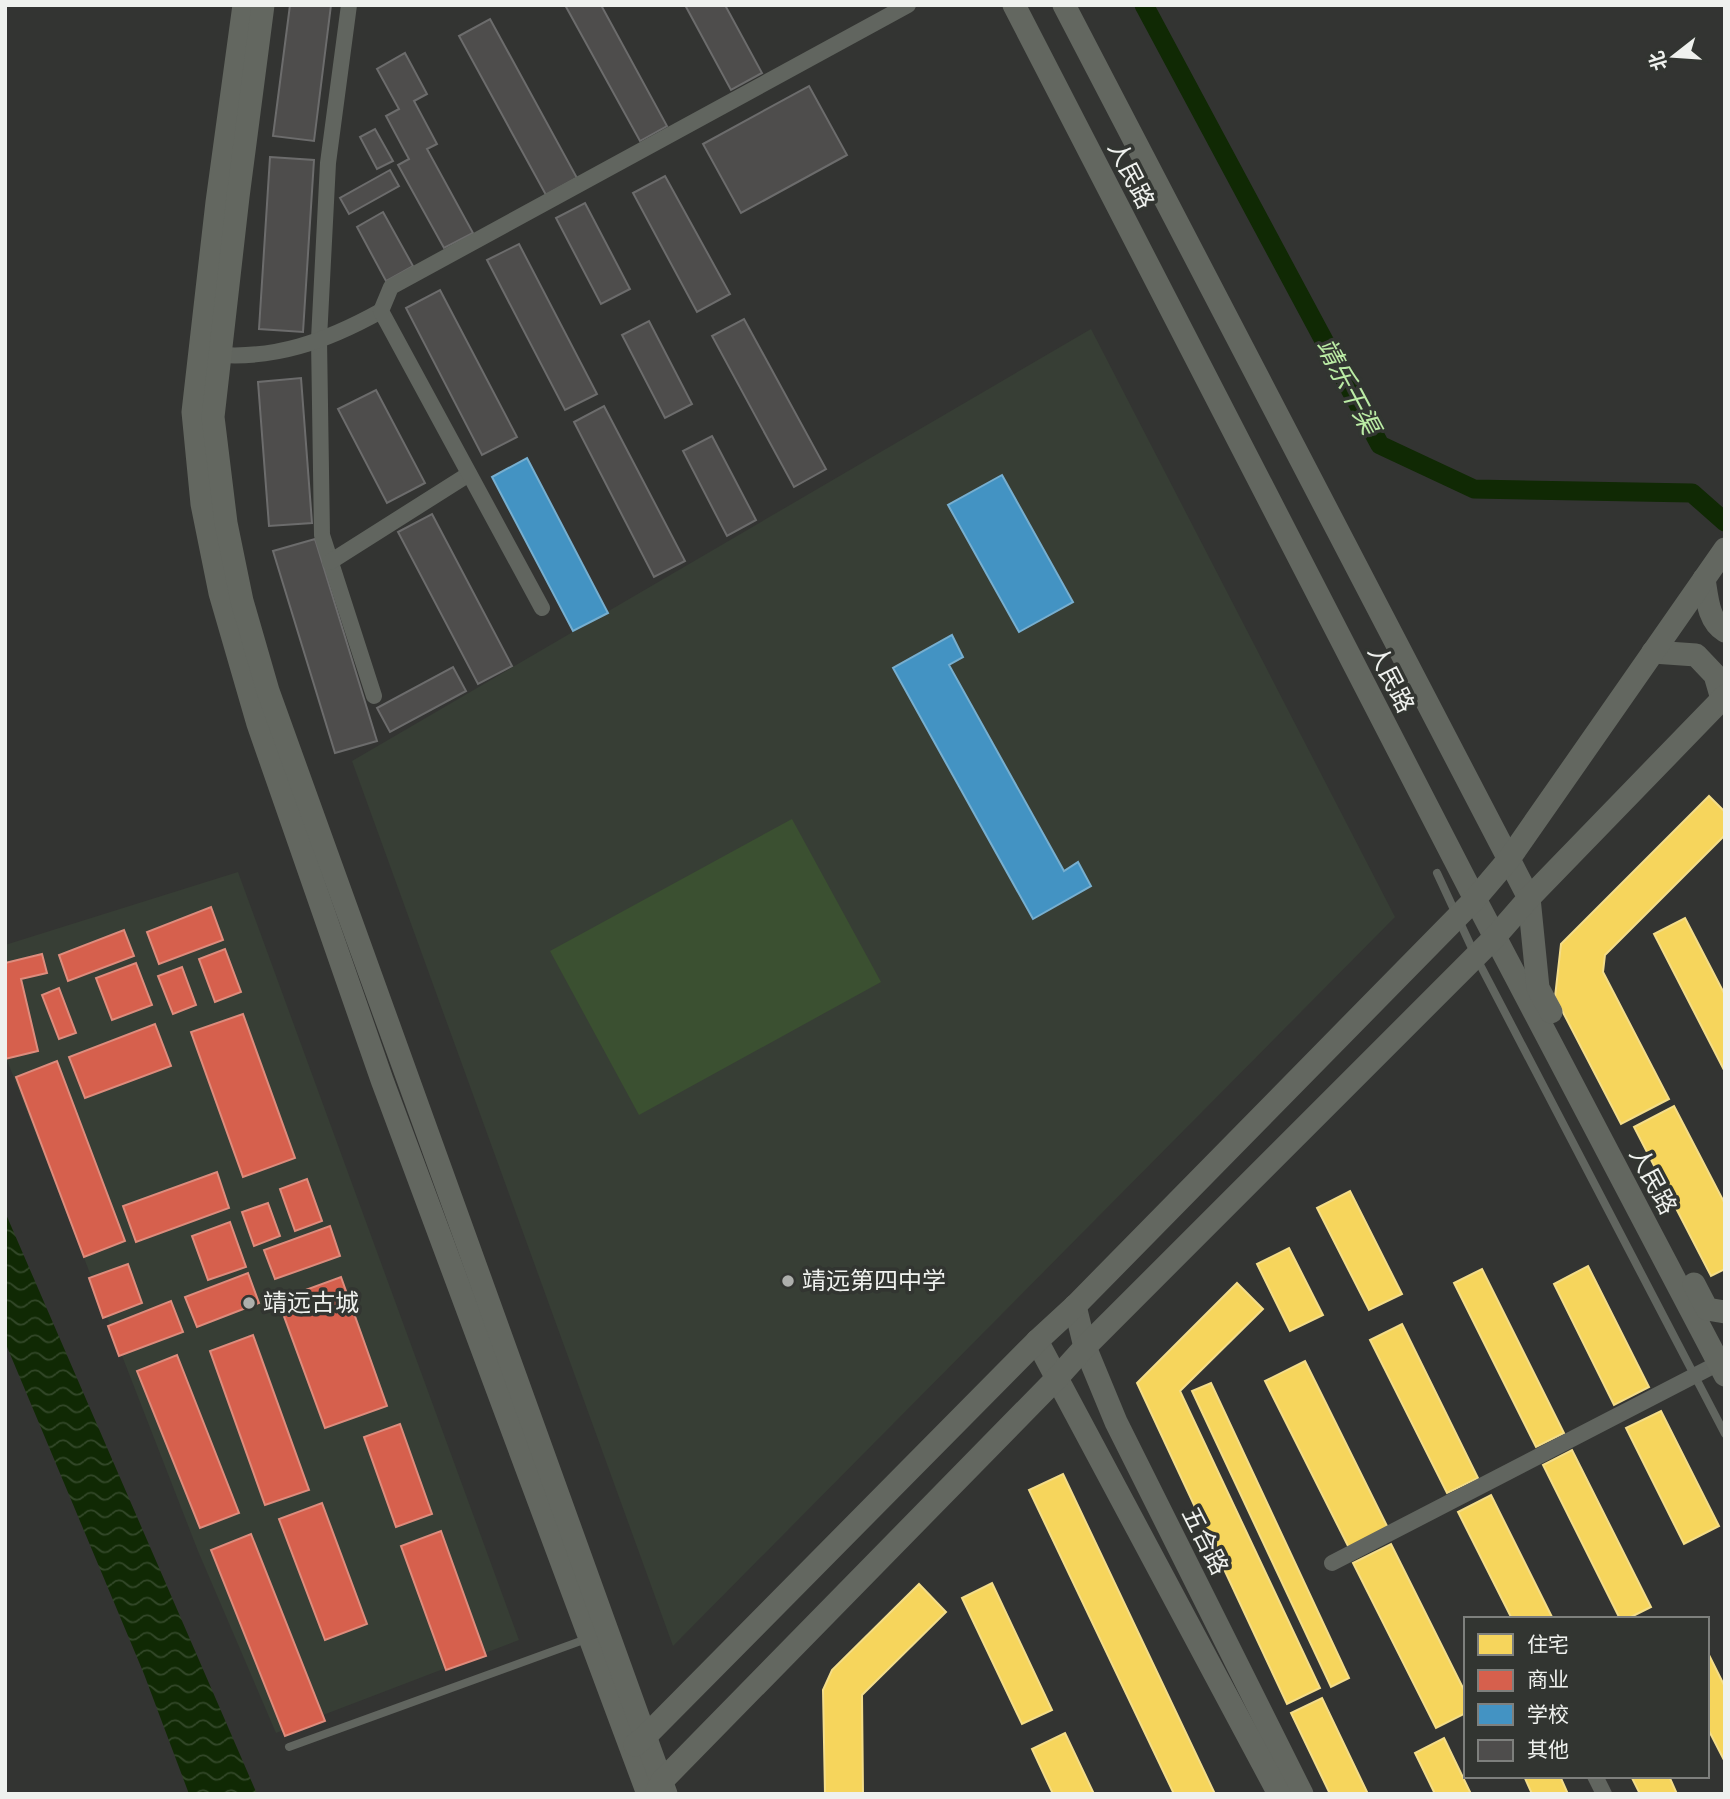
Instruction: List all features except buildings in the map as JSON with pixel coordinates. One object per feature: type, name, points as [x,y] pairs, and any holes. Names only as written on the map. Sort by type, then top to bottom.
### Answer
[{"type":"main road","points":[[244,5],[218,202],[210,354],[213,416],[226,523],[242,601],[268,691],[638,1743]]},
{"type":"main road","points":[[264,5],[238,197],[210,354],[193,412],[202,505],[220,593],[258,724],[382,1080],[589,1638],[658,1791],[1085,1347],[1476,957],[1529,898],[1723,697],[1715,675],[1696,654],[1653,652]]},
{"type":"main road","name":"人民路","points":[[1014,5],[1495,937],[1713,1309]]},
{"type":"main road","name":"人民路","points":[[1064,5],[1529,898],[1538,988],[1713,1309],[1722,1369]]},
{"type":"main road","points":[[638,1743],[1037,1341],[1075,1306],[1475,899],[1509,859],[1714,564]]},
{"type":"main road","points":[[1714,564],[1709,610],[1717,627],[1725,631]]},
{"type":"main road","name":"五合路","points":[[1075,1306],[1085,1347],[1115,1422],[1302,1794]]},
{"type":"main road","points":[[1037,1341],[1279,1794]]},
{"type":"street","points":[[349,5],[328,163],[319,339],[322,535],[374,696]]},
{"type":"street","points":[[210,354],[262,355],[298,347],[351,327],[381,311],[391,288],[908,5]]},
{"type":"street","points":[[381,311],[542,608]]},
{"type":"street","points":[[330,562],[469,474]]},
{"type":"street","points":[[1332,1563],[1694,1376],[1722,1369]]},
{"type":"street","points":[[1596,1778],[1604,1794]]},
{"type":"lane","points":[[1437,873],[1476,957],[1725,1434]]},
{"type":"lane","points":[[289,1747],[589,1638]]},
{"type":"shaded area","name":"靖远第四中学","points":[[1091,329],[1395,917],[673,1646],[352,761]]},
{"type":"shaded area","points":[[792,819],[881,982],[639,1115],[550,951]]},
{"type":"shaded area","name":"靖远古城","points":[[238,872],[519,1640],[276,1733],[198,1551],[5,1055],[5,945]]},
{"type":"water","points":[[5,1212],[257,1794],[189,1794],[144,1674],[5,1342]]},
{"type":"waterway","name":"靖乐干渠","points":[[1144,5],[1380,445],[1474,489],[1692,493],[1725,522]]},
{"type":"place","name":"靖远第四中学","points":[[788,1281]]},
{"type":"place","name":"靖远古城","points":[[249,1303]]}]
